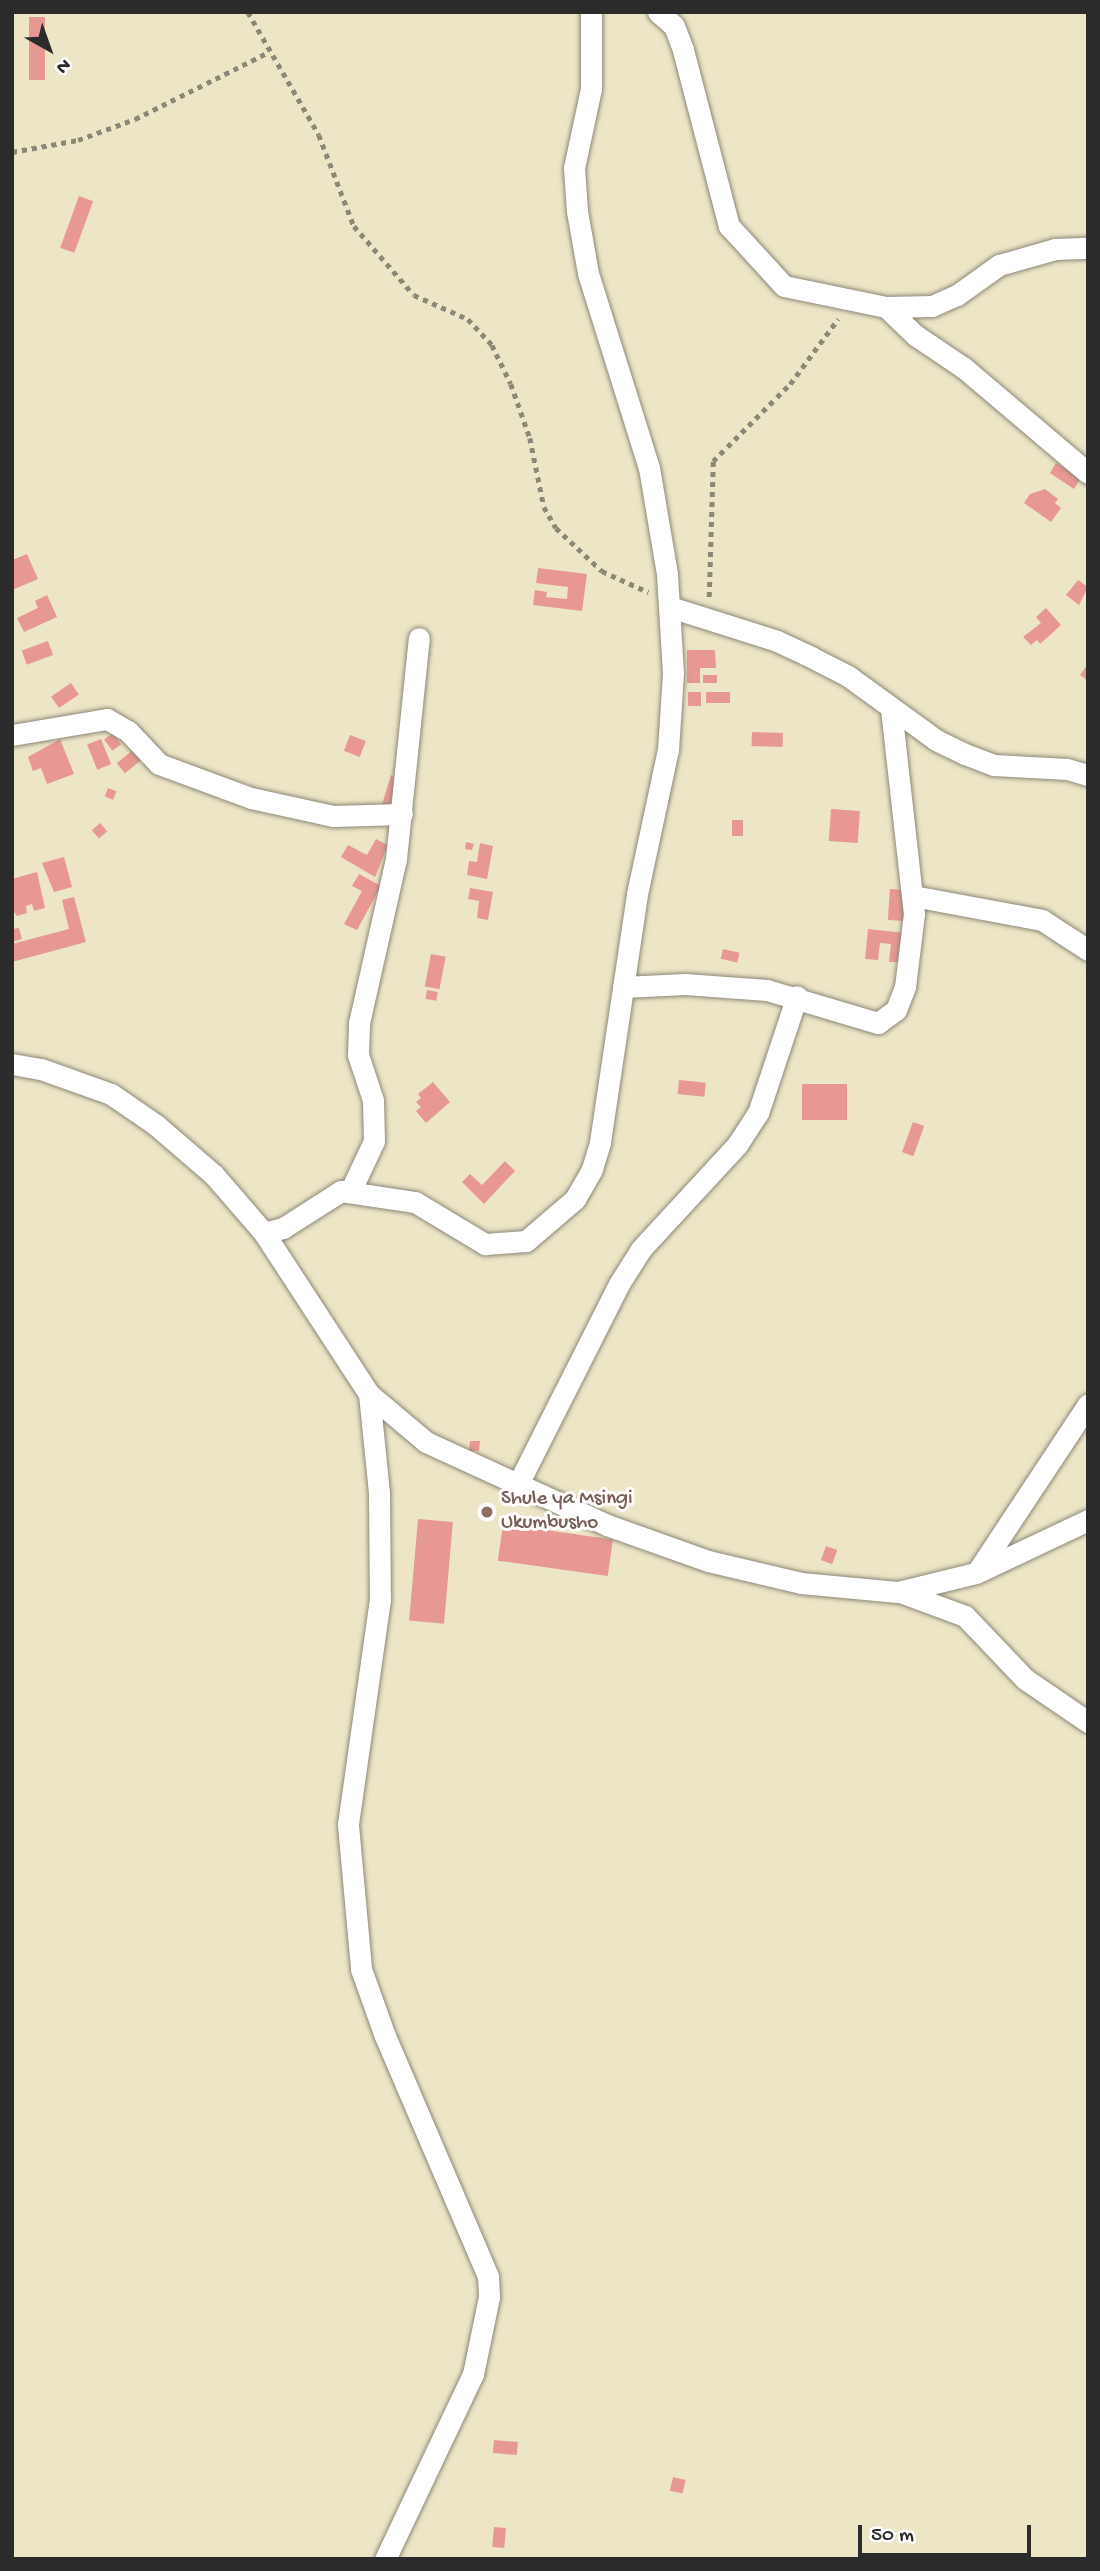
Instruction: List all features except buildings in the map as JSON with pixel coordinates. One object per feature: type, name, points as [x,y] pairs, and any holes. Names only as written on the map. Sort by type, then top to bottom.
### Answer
[{"type":"street","points":[[264,1233],[283,1228],[341,1191],[415,1202],[485,1244],[526,1241],[544,1229],[575,1199],[592,1168],[609,1093],[637,894],[668,750],[673,673],[669,603],[649,468],[588,273],[576,211],[574,168],[591,89],[591,12]]},
{"type":"street","points":[[658,12],[674,26],[683,50],[732,231],[784,286],[886,307],[932,306],[957,295],[999,265],[1055,248],[1088,248]]},
{"type":"street","points":[[886,307],[915,335],[964,369],[1088,473]]},
{"type":"street","points":[[669,603],[811,657],[936,740],[994,765],[1067,769],[1088,775]]},
{"type":"street","points":[[350,1192],[374,1141],[373,1100],[358,1055],[359,1023],[388,904],[402,814],[419,638]]},
{"type":"street","points":[[623,987],[738,986],[797,996],[871,1022],[890,1016],[902,998],[914,896],[891,708]]},
{"type":"street","points":[[12,735],[107,719],[128,731],[159,764],[251,798],[333,816],[402,814]]},
{"type":"street","points":[[914,896],[1042,920],[1071,935],[1088,950]]},
{"type":"street","points":[[518,1484],[619,1283],[641,1250],[737,1145],[758,1112],[797,996]]},
{"type":"street","points":[[12,1064],[41,1069],[122,1102],[214,1175],[264,1233],[369,1394],[426,1442],[607,1525],[708,1561],[801,1583],[898,1592],[965,1616],[1025,1679],[1088,1722]]},
{"type":"street","points":[[369,1394],[379,1493],[380,1599],[348,1825],[361,1969],[385,2036],[488,2276],[489,2297],[473,2374],[384,2559]]},
{"type":"street","points":[[976,1573],[1088,1404]]},
{"type":"street","points":[[898,1592],[976,1573],[1088,1520]]},
{"type":"path","points":[[248,12],[319,135],[362,237],[414,295],[468,319],[492,345],[511,384],[530,438],[544,507],[556,528],[602,572],[627,586],[669,603]]},
{"type":"path","points":[[12,152],[78,141],[135,119],[269,52]]},
{"type":"path","points":[[708,619],[713,461],[790,384],[851,298]]},
{"type":"place","name":"Shule ya Msingi Ukumbusho","points":[[487,1512]]}]
